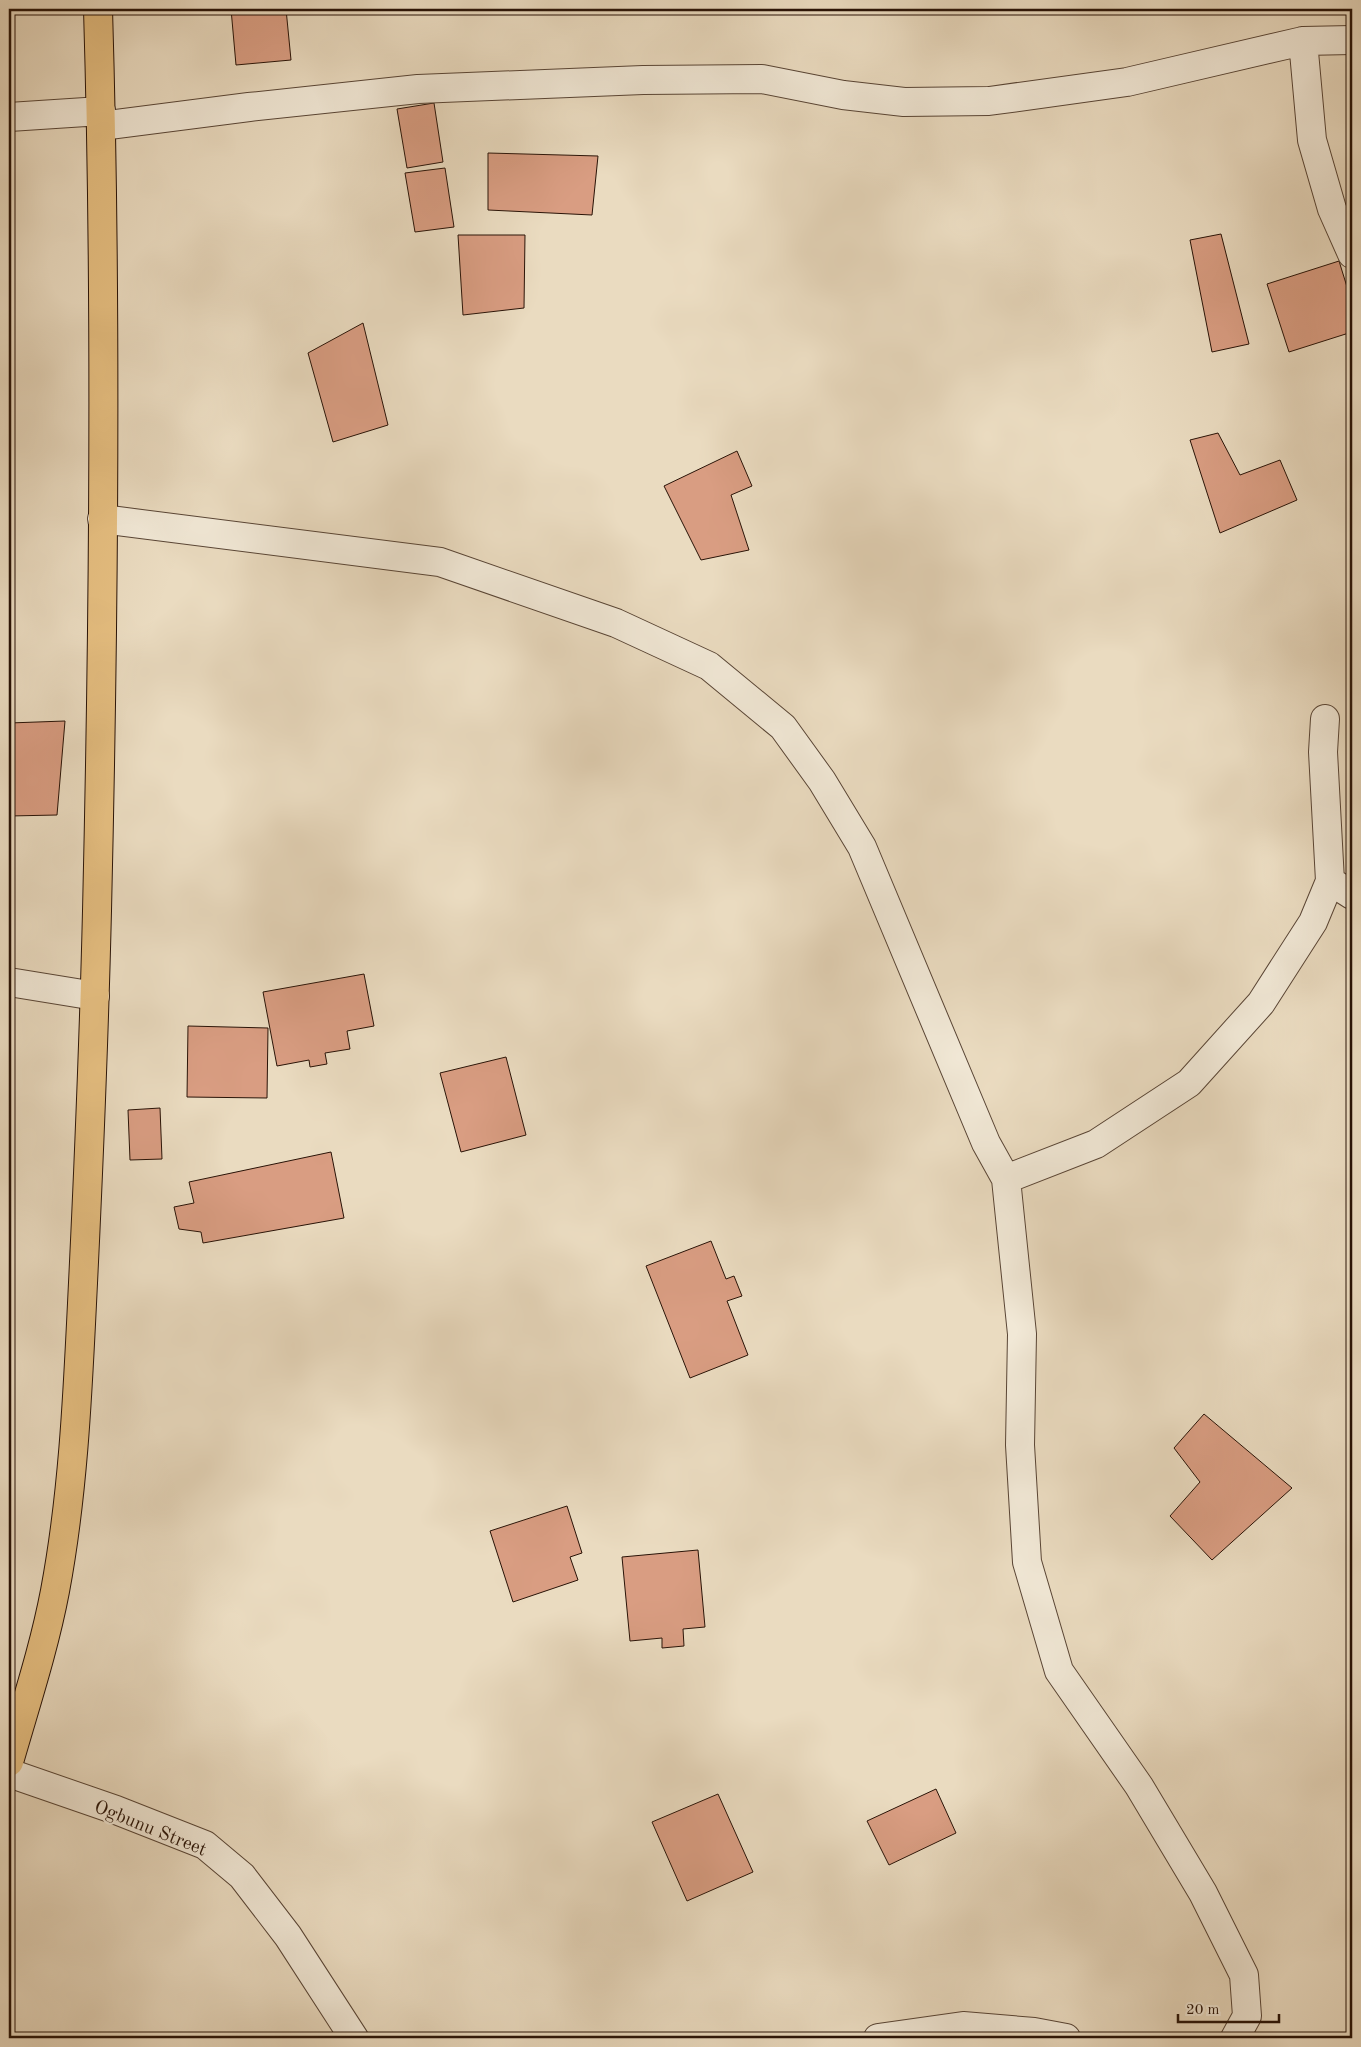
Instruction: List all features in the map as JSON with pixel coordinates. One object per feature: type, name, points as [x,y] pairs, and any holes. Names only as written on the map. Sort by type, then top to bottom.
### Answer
[{"type":"main road","points":[[9,1762],[55,1592],[73,1457],[92,1104],[102,519],[101,119],[98,9]]},
{"type":"street","points":[[9,117],[101,119],[249,107],[418,89],[642,80],[762,79],[843,95],[904,102],[989,101],[1127,82],[1303,41],[1352,40]]},
{"type":"street","points":[[1303,41],[1312,140],[1332,209],[1352,254]]},
{"type":"street","points":[[102,519],[440,562],[616,623],[709,666],[783,727],[822,781],[862,847],[986,1143],[1006,1179],[1022,1334],[1020,1445],[1026,1562],[1059,1671],[1139,1786],[1203,1893],[1244,1975],[1247,2016],[1235,2038]]},
{"type":"street","points":[[1006,1179],[1096,1144],[1189,1083],[1261,1003],[1313,922],[1330,880],[1323,752],[1325,719]]},
{"type":"street","points":[[1330,880],[1352,896]]},
{"type":"street","points":[[9,982],[95,996]]},
{"type":"street","name":"Ogbunu Street","points":[[9,1773],[116,1810],[205,1845],[242,1876],[254,1891],[288,1936],[354,2038]]},
{"type":"street","points":[[878,2038],[963,2026],[1034,2032],[1066,2038]]},
{"type":"building","points":[[231,9],[286,9],[291,60],[236,65]]},
{"type":"building","points":[[434,103],[443,162],[407,168],[397,109]]},
{"type":"building","points":[[488,153],[598,156],[592,215],[488,210]]},
{"type":"building","points":[[445,168],[454,227],[415,232],[405,173]]},
{"type":"building","points":[[1221,234],[1249,344],[1212,352],[1190,240]]},
{"type":"building","points":[[458,235],[525,235],[524,308],[463,315]]},
{"type":"building","points":[[1339,261],[1352,303],[1352,332],[1289,352],[1267,284]]},
{"type":"building","points":[[363,323],[388,425],[333,442],[308,353]]},
{"type":"building","points":[[1218,433],[1240,475],[1280,460],[1297,500],[1220,533],[1190,440]]},
{"type":"building","points":[[737,451],[752,486],[731,495],[749,550],[701,560],[664,486]]},
{"type":"building","points":[[65,721],[57,815],[9,816],[9,723]]},
{"type":"building","points":[[364,974],[374,1026],[347,1031],[350,1049],[325,1053],[327,1064],[310,1067],[309,1060],[277,1066],[263,992]]},
{"type":"building","points":[[188,1026],[268,1028],[267,1098],[187,1097]]},
{"type":"building","points":[[506,1057],[526,1135],[461,1152],[440,1073]]},
{"type":"building","points":[[160,1108],[162,1159],[130,1160],[128,1110]]},
{"type":"building","points":[[331,1152],[344,1218],[203,1243],[201,1232],[179,1229],[174,1207],[194,1203],[189,1182]]},
{"type":"building","points":[[711,1241],[726,1279],[734,1276],[742,1296],[727,1301],[748,1355],[690,1378],[646,1266]]},
{"type":"building","points":[[1204,1414],[1292,1488],[1212,1560],[1170,1516],[1200,1482],[1174,1448]]},
{"type":"building","points":[[567,1506],[582,1553],[570,1557],[578,1580],[513,1602],[490,1531]]},
{"type":"building","points":[[698,1550],[705,1627],[683,1629],[684,1646],[662,1648],[662,1638],[630,1641],[622,1557]]},
{"type":"building","points":[[936,1789],[956,1833],[889,1865],[867,1821]]},
{"type":"building","points":[[718,1794],[753,1872],[687,1901],[652,1822]]}]
